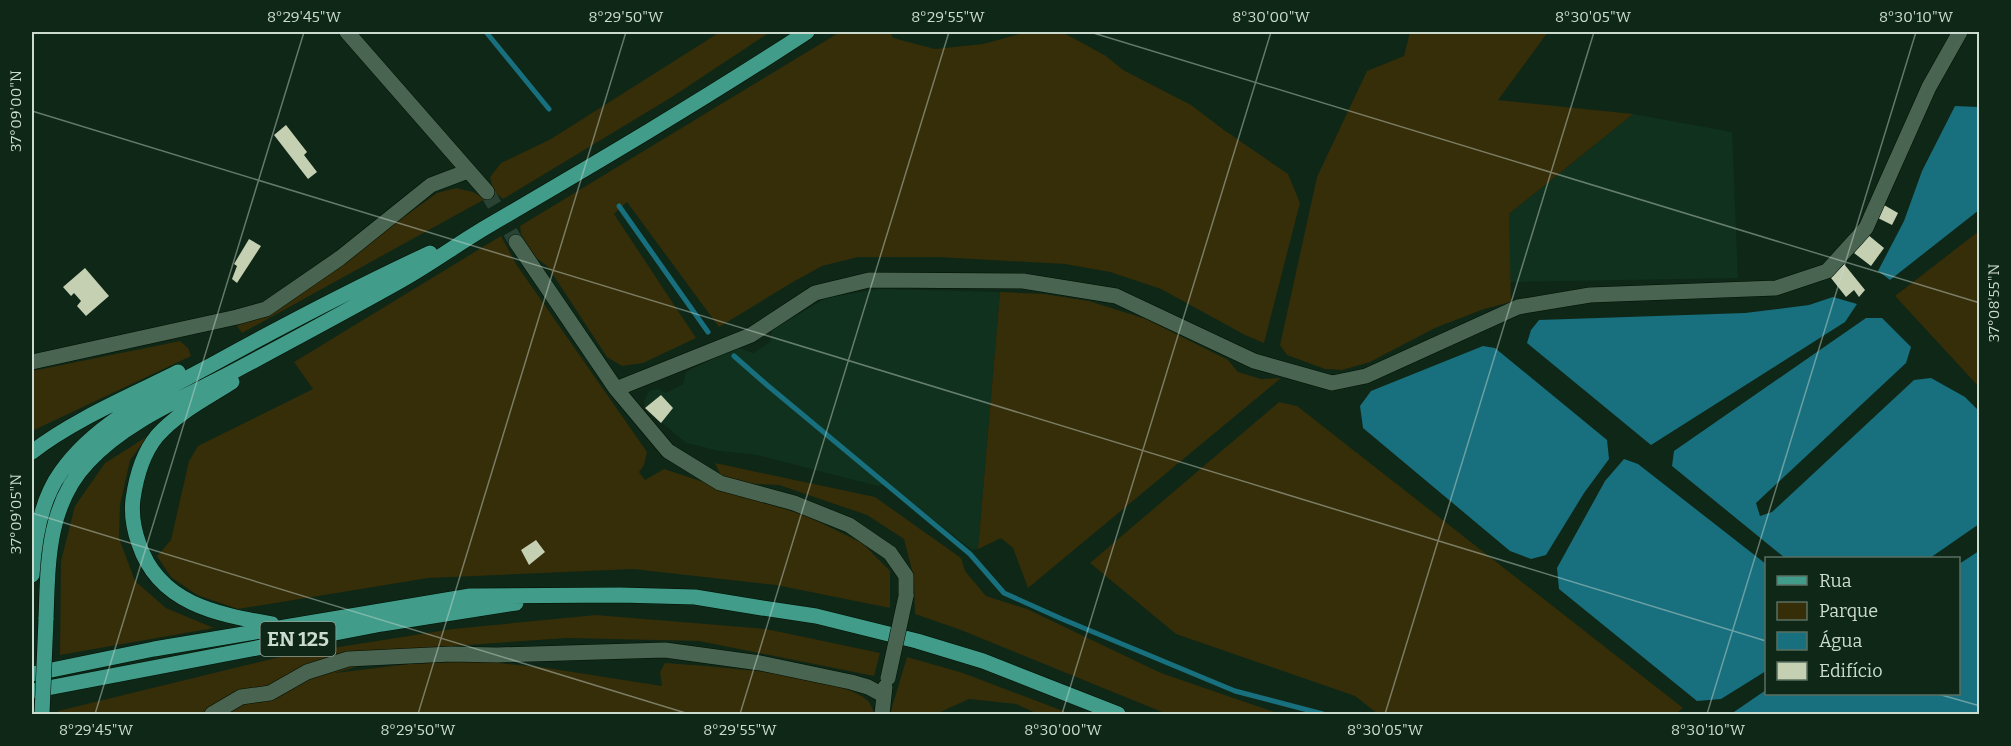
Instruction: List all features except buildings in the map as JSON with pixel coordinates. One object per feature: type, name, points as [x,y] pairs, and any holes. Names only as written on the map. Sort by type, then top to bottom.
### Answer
[{"type":"main road","points":[[42,714],[52,531],[58,510],[69,486],[87,463],[107,444],[134,425],[404,279],[484,228],[684,111],[807,32]]},
{"type":"main road","points":[[32,575],[38,528],[45,498],[60,473],[78,450],[97,432],[144,402],[348,291],[484,228]]},
{"type":"main road","points":[[284,626],[209,611],[181,597],[156,579],[142,555],[134,531],[132,508],[138,475],[144,458],[157,436],[175,419],[201,401],[320,324]]},
{"type":"main road","points":[[32,452],[91,417],[188,366],[264,336]]},
{"type":"main road","name":"EN 125","points":[[32,691],[382,624],[566,595]]},
{"type":"main road","name":"EN 125","points":[[32,674],[154,649],[470,596],[695,597],[816,616],[917,640],[983,661],[1118,714]]},
{"type":"main road","points":[[32,701],[236,651]]},
{"type":"street","points":[[347,32],[487,192]]},
{"type":"street","points":[[616,389],[751,335],[815,293],[869,280],[1023,281],[1116,296],[1254,361],[1332,383],[1366,376],[1518,307],[1590,296],[1776,288],[1827,271],[1866,228],[1929,87],[1960,32]]},
{"type":"street","points":[[32,362],[266,309],[340,258],[431,185],[468,171]]},
{"type":"street","points":[[516,242],[616,389],[668,451],[720,483],[794,503],[849,525],[890,553],[906,576],[906,596],[883,695],[882,714]]},
{"type":"street","points":[[212,714],[241,697],[270,693],[307,672],[348,659],[451,654],[497,655],[664,650],[760,663],[851,682],[883,695]]},
{"type":"shaded area","points":[[1633,114],[1732,132],[1738,278],[1510,282],[1509,214]]},
{"type":"shaded area","points":[[879,289],[1000,292],[978,549],[972,550],[888,484],[877,486],[757,455],[719,451],[686,443],[645,408],[644,401],[649,391],[658,389],[666,393],[683,384],[686,372],[736,347],[753,353],[770,342],[772,330],[826,298]]},
{"type":"green space","points":[[720,32],[770,32],[672,97],[503,199],[494,192],[490,177],[501,163],[551,139]]},
{"type":"green space","points":[[840,32],[890,32],[893,38],[935,49],[983,44],[1027,32],[1062,32],[1106,56],[1123,70],[1191,105],[1288,174],[1300,203],[1264,343],[1161,289],[1110,272],[1065,264],[937,257],[858,257],[822,266],[719,327],[627,202],[614,214],[696,338],[643,363],[622,366],[607,357],[548,267],[534,256],[521,234],[520,226]]},
{"type":"green space","points":[[1410,32],[1548,32],[1498,100],[1633,114],[1509,214],[1511,302],[1484,309],[1435,328],[1370,362],[1342,370],[1325,369],[1287,355],[1280,345],[1317,177],[1367,71],[1404,56]]},
{"type":"green space","points":[[456,188],[473,192],[485,199],[242,333],[237,326],[282,305],[437,193]]},
{"type":"green space","points":[[1979,231],[1979,387],[1895,296]]},
{"type":"green space","points":[[501,236],[516,264],[647,452],[644,465],[639,472],[645,480],[664,469],[809,517],[862,543],[890,571],[890,608],[776,585],[633,569],[428,578],[238,609],[197,595],[171,577],[157,556],[171,540],[189,461],[198,446],[313,389],[294,362]]},
{"type":"green space","points":[[1000,292],[1044,294],[1089,301],[1146,319],[1228,360],[1238,372],[1261,379],[1281,378],[1028,588],[1013,548],[1001,538],[978,549]]},
{"type":"green space","points":[[180,341],[188,348],[191,356],[32,431],[32,371]]},
{"type":"green space","points":[[1279,402],[1297,406],[1683,708],[1676,714],[1378,714],[1355,696],[1176,634],[1090,563]]},
{"type":"green space","points":[[148,436],[130,460],[120,505],[119,538],[135,581],[166,608],[214,628],[60,655],[61,561],[75,506],[105,463]]},
{"type":"green space","points":[[715,463],[875,497],[961,558],[965,571],[986,596],[1027,609],[1161,673],[1280,714],[1167,714],[961,630],[915,614],[914,578],[904,539],[867,515],[779,485],[733,483],[720,474]]},
{"type":"green space","points":[[596,615],[766,629],[880,653],[874,676],[699,641],[568,638],[422,648],[335,673],[409,664],[480,661],[547,668],[662,686],[660,672],[665,663],[684,664],[773,673],[832,685],[855,692],[869,702],[875,714],[58,714],[58,711],[288,655],[453,629]]},
{"type":"green space","points":[[907,657],[963,673],[1071,714],[1038,714],[1016,704],[969,699],[936,714],[890,714]]},
{"type":"water","points":[[1955,106],[1979,107],[1979,210],[1890,280],[1878,271],[1904,221],[1922,171]]},
{"type":"water","points":[[1833,297],[1857,304],[1845,322],[1651,445],[1527,343],[1531,330],[1539,320],[1745,313],[1809,305]]},
{"type":"water","points":[[1866,318],[1882,318],[1911,347],[1906,363],[1756,503],[1760,516],[1772,512],[1914,380],[1931,378],[1965,397],[1979,411],[1979,524],[1931,557],[1784,557],[1672,466],[1674,451]]},
{"type":"water","points":[[1483,346],[1495,348],[1607,440],[1609,459],[1584,493],[1546,555],[1531,559],[1510,551],[1363,428],[1360,406],[1371,391]]},
{"type":"water","points":[[1624,459],[1638,464],[1765,563],[1765,672],[1721,699],[1697,701],[1559,589],[1557,568],[1605,481]]},
{"type":"water","points":[[1979,551],[1979,714],[1731,714],[1765,691],[1765,695],[1960,695],[1960,563]]},
{"type":"waterway","points":[[486,32],[549,109]]},
{"type":"waterway","points":[[619,206],[708,332]]},
{"type":"waterway","points":[[734,356],[970,554],[1004,593],[1235,691],[1323,714]]},
{"type":"tunnel","points":[[487,192],[516,242]]}]
